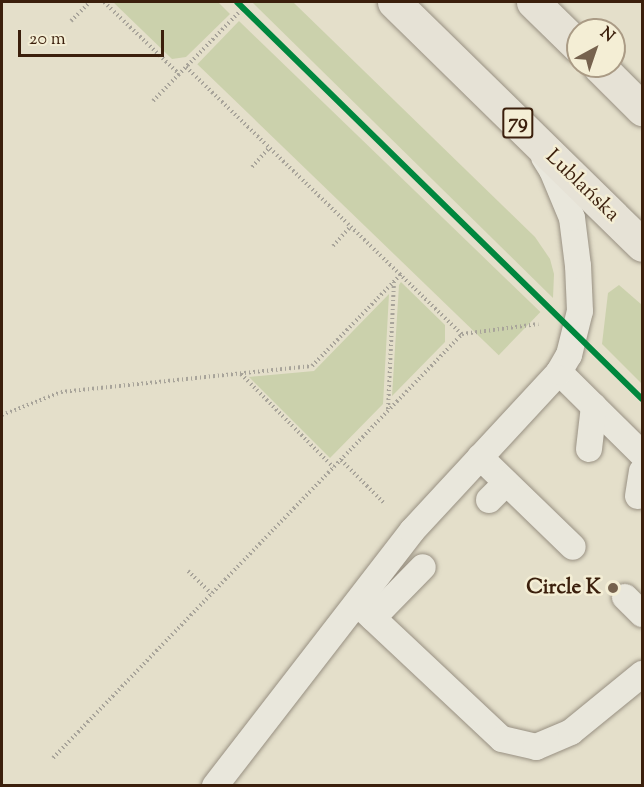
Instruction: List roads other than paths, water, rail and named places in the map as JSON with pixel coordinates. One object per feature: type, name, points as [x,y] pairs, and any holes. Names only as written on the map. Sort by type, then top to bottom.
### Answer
[{"type":"main road","name":"Lublańska","points":[[394,2],[642,245]]},
{"type":"main road","points":[[532,2],[566,35]]},
{"type":"main road","points":[[611,78],[642,109]]},
{"type":"lane","points":[[215,786],[365,611],[412,531],[559,372],[569,355],[576,336],[580,311],[579,266],[572,218],[552,170],[527,132]]},
{"type":"lane","points":[[559,372],[642,454]]},
{"type":"lane","points":[[589,448],[594,406]]},
{"type":"lane","points":[[480,457],[498,492],[573,547]]},
{"type":"lane","points":[[638,496],[642,471]]},
{"type":"lane","points":[[365,611],[423,567]]},
{"type":"lane","points":[[365,611],[502,739],[536,747],[571,732],[642,674]]},
{"type":"place","name":"Circle K","points":[[613,588]]}]
